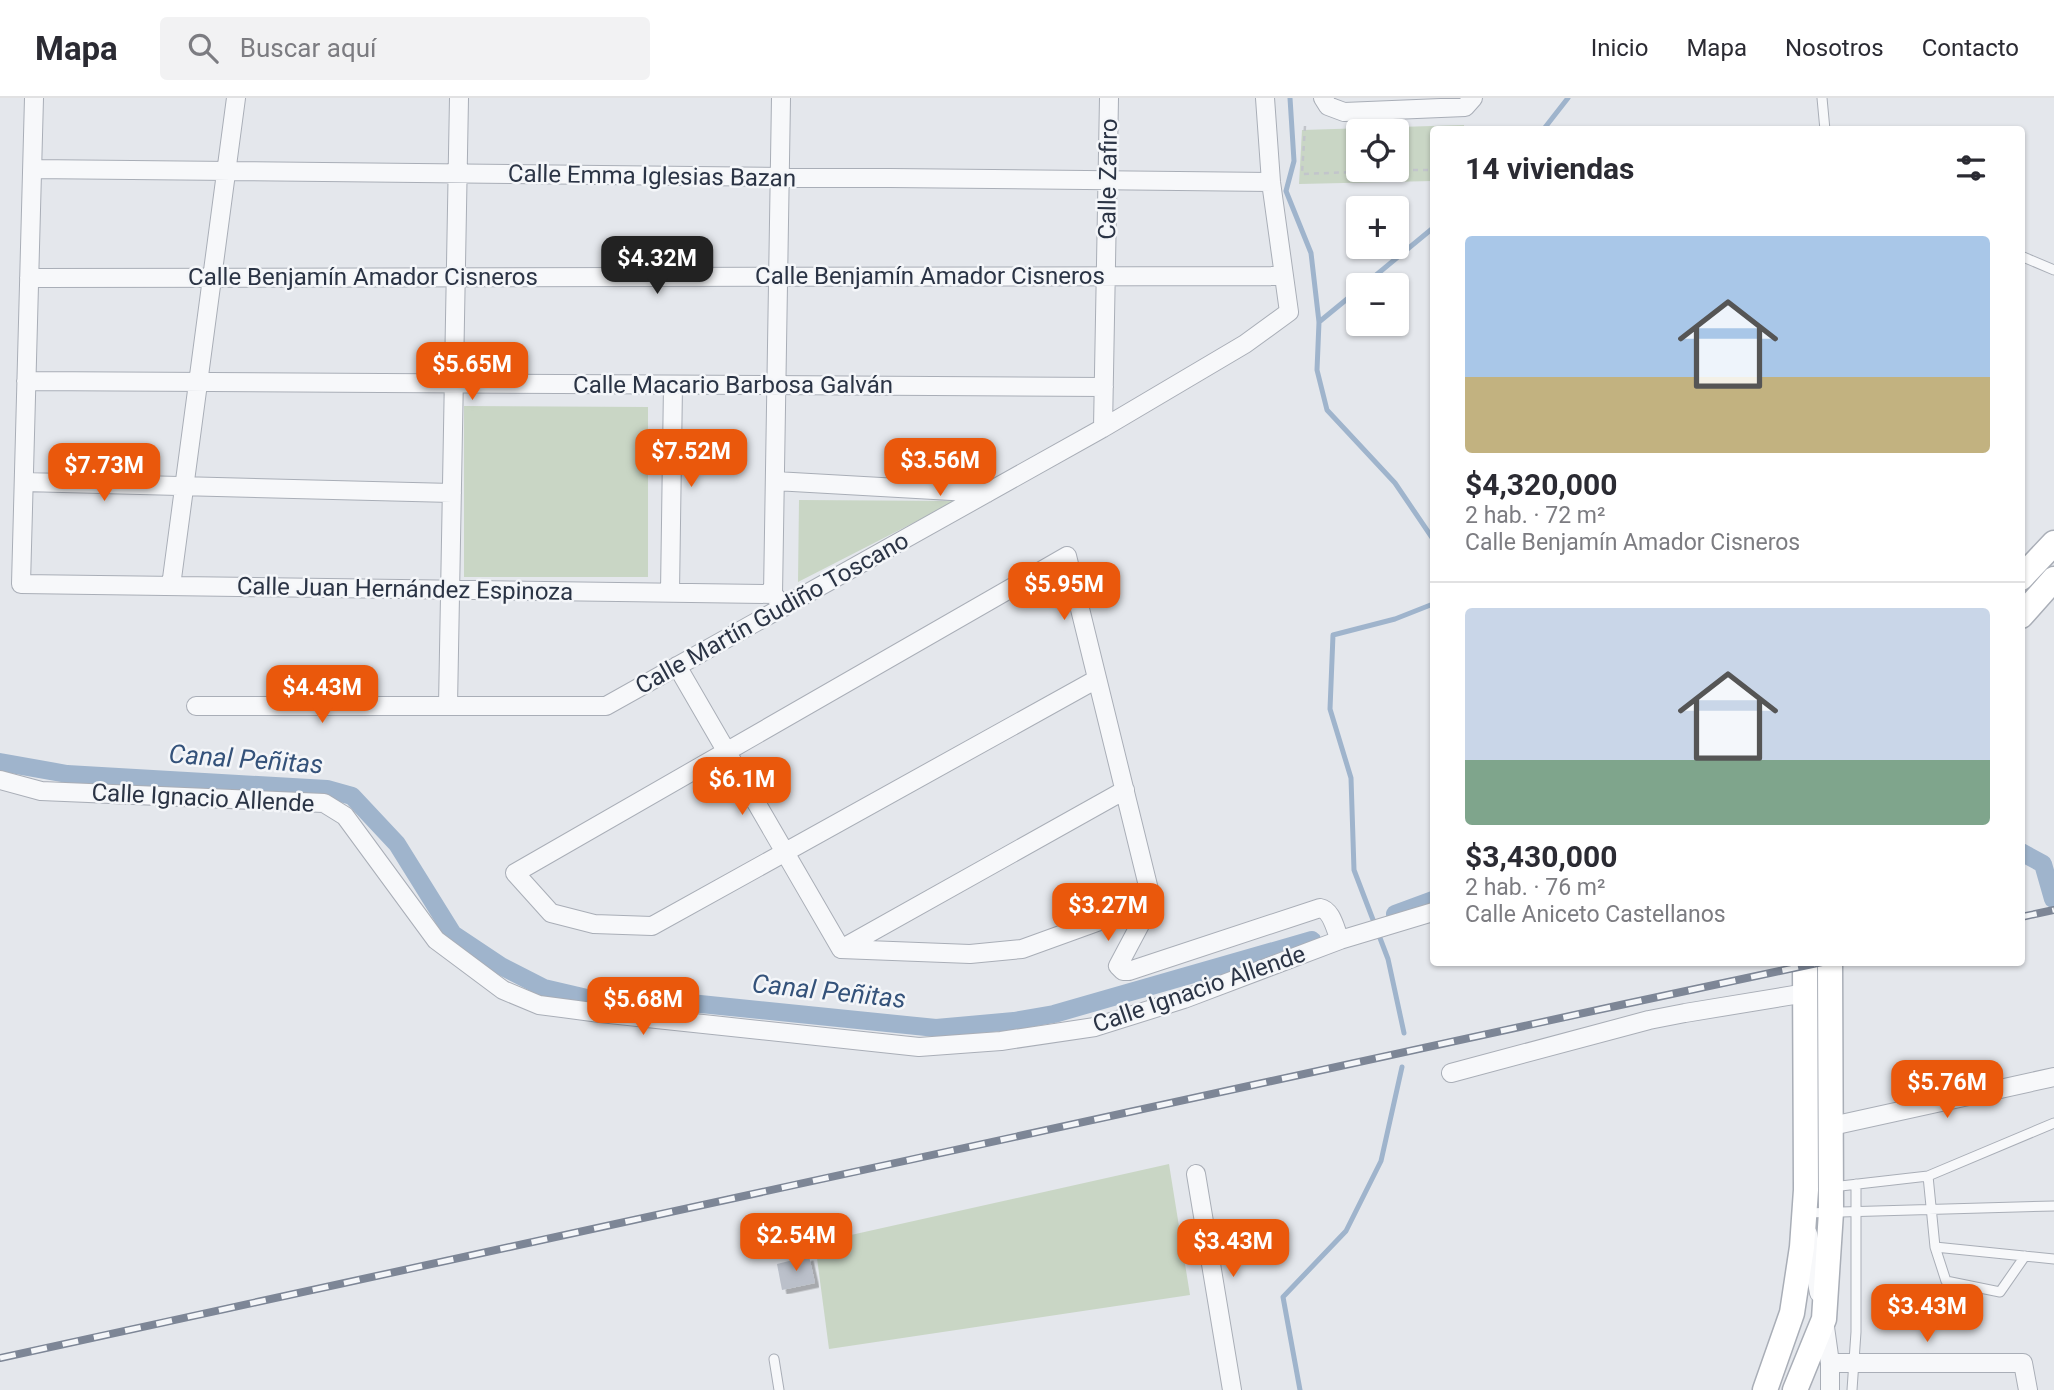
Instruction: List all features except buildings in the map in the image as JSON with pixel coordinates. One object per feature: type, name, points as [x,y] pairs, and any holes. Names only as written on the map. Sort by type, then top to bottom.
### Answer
[{"type":"main road","points":[[2025,574],[2054,543]]},
{"type":"main road","points":[[2025,612],[2054,579]]},
{"type":"main road","points":[[1765,1390],[1792,1313],[1802,1247],[1805,1202],[1805,966]]},
{"type":"main road","points":[[1795,1390],[1824,1320],[1831,1212],[1830,966]]},
{"type":"street","points":[[34,98],[24,482],[452,493]]},
{"type":"street","points":[[171,586],[236,98]]},
{"type":"street","points":[[448,706],[459,98]]},
{"type":"street","points":[[778,600],[775,481],[781,98]]},
{"type":"street","name":"Calle Zafiro","points":[[1103,428],[1110,98]]},
{"type":"street","points":[[1265,98],[1271,182],[1284,276]]},
{"type":"street","points":[[1323,98],[1328,106],[1344,113],[1469,103]]},
{"type":"street","name":"Calle Emma Iglesias Bazan","points":[[32,169],[1271,182]]},
{"type":"street","name":"Calle Benjamín Amador Cisneros","points":[[29,278],[1284,276]]},
{"type":"street","name":"Calle Martín Gudiño Toscano","points":[[196,706],[606,706],[677,666],[778,600],[987,493],[1245,344],[1289,312],[1284,276]]},
{"type":"street","name":"Calle Macario Barbosa Galván","points":[[26,381],[1104,387]]},
{"type":"street","points":[[670,592],[673,385]]},
{"type":"street","points":[[775,481],[987,493]]},
{"type":"street","name":"Calle Juan Hernández Espinoza","points":[[24,482],[21,584],[670,592],[778,600]]},
{"type":"street","points":[[1097,679],[652,926],[594,924],[551,913],[515,873],[1067,556],[1152,901],[1118,966],[1123,971],[1129,971],[1320,908],[1328,911],[1348,938]]},
{"type":"street","points":[[677,666],[841,949]]},
{"type":"street","name":"Calle Ignacio Allende","points":[[0,780],[41,791],[324,803],[345,816],[436,940],[503,990],[539,1005],[919,1047],[1001,1041],[1095,1027],[1184,999],[1348,938],[1430,913]]},
{"type":"street","points":[[841,949],[1125,790]]},
{"type":"street","points":[[841,949],[970,954],[1022,949],[1152,901]]},
{"type":"street","points":[[1451,1073],[1649,1020],[1806,993]]},
{"type":"street","points":[[1832,1126],[2054,1077]]},
{"type":"street","points":[[1196,1174],[1232,1390]]},
{"type":"street","points":[[1805,1202],[1830,1363],[1830,1390]]},
{"type":"street","points":[[1830,1363],[2023,1363],[2028,1390]]},
{"type":"lane","points":[[1822,98],[1825,126]]},
{"type":"lane","points":[[2025,258],[2054,270]]},
{"type":"lane","points":[[1805,1202],[1831,1187],[1928,1176],[2054,1124]]},
{"type":"lane","points":[[1928,1176],[1935,1247],[1946,1281],[2000,1292],[2025,1256]]},
{"type":"lane","points":[[1852,1390],[1856,1184]]},
{"type":"lane","points":[[1805,1202],[1831,1212],[2054,1206]]},
{"type":"lane","points":[[1935,1247],[2054,1259]]},
{"type":"lane","points":[[774,1359],[779,1390]]},
{"type":"path","points":[[1305,126],[1302,174],[1346,172]]},
{"type":"path","points":[[1409,170],[1430,170]]},
{"type":"green space","points":[[1430,126],[1430,181],[1409,182],[1409,127]]},
{"type":"green space","points":[[1346,129],[1346,182],[1388,182],[1299,184],[1302,130]]},
{"type":"green space","points":[[464,406],[648,407],[648,577],[464,577]]},
{"type":"green space","points":[[799,500],[956,501],[798,582]]},
{"type":"green space","points":[[1169,1164],[1190,1295],[829,1349],[815,1243]]},
{"type":"waterway","points":[[1290,98],[1294,161],[1286,191],[1311,253],[1319,322],[1317,370],[1327,410],[1395,483],[1430,535]]},
{"type":"waterway","points":[[1546,126],[1568,98]]},
{"type":"waterway","points":[[1379,273],[1430,230]]},
{"type":"waterway","points":[[1319,322],[1346,300]]},
{"type":"waterway","points":[[1404,1033],[1388,959],[1354,870],[1351,778],[1330,709],[1333,635],[1395,619],[1430,605]]},
{"type":"waterway","name":"Canal Peñitas","points":[[0,762],[67,774],[327,789],[352,796],[397,844],[453,934],[501,966],[544,988],[604,1002],[642,998],[936,1028],[1014,1021],[1054,1014],[1312,940]]},
{"type":"waterway","name":"Canal Peñitas","points":[[2025,854],[2043,864],[2053,899]]},
{"type":"waterway","name":"Canal Peñitas","points":[[1395,914],[1430,901]]},
{"type":"waterway","points":[[1300,1390],[1283,1297],[1346,1231],[1381,1161],[1402,1067]]},
{"type":"railway","points":[[2025,916],[2054,910]]},
{"type":"railway","points":[[0,1358],[1803,966]]}]
